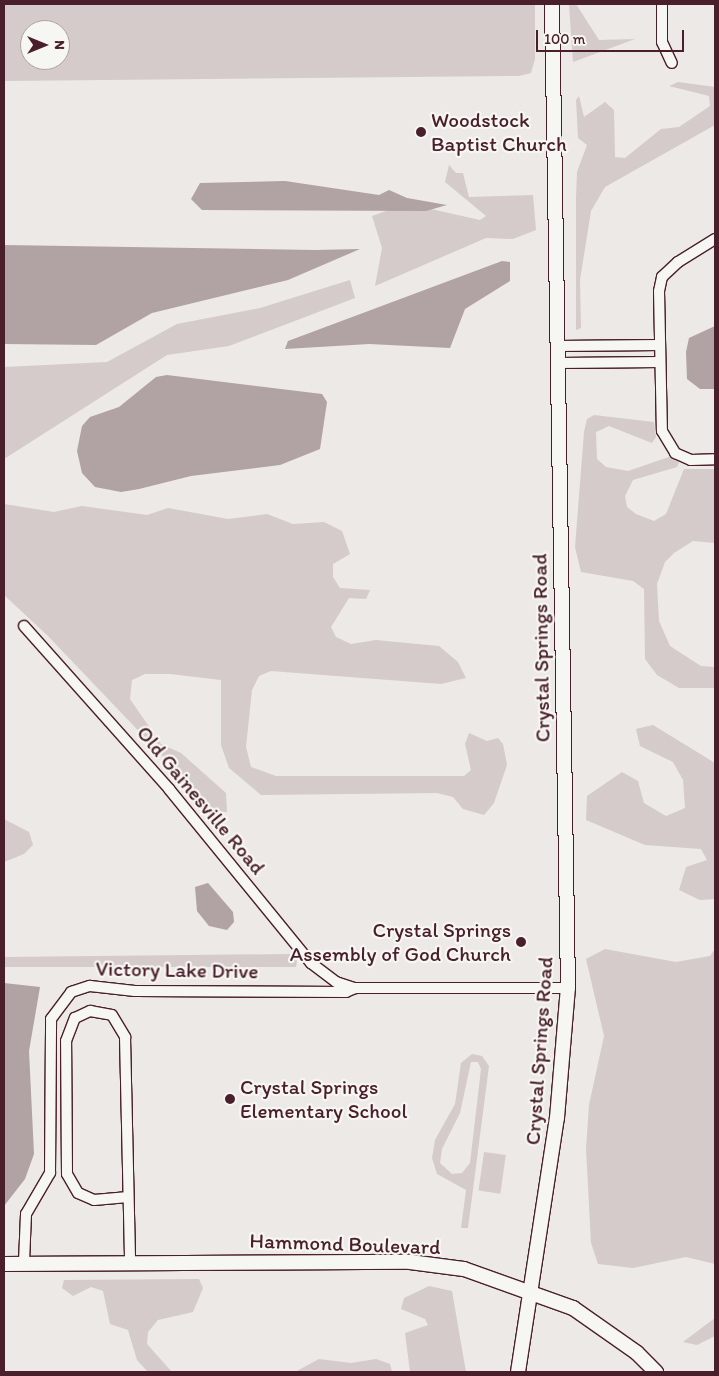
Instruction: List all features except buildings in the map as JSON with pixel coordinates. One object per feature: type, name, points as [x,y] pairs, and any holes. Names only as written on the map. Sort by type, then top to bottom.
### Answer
[{"type":"street","name":"Crystal Springs Road","points":[[518,1372],[529,1289],[557,1118],[568,988],[552,4]]},
{"type":"street","points":[[662,4],[662,42],[672,64]]},
{"type":"street","points":[[715,239],[662,277],[660,345],[662,431],[669,446],[691,460],[715,459]]},
{"type":"street","points":[[558,346],[660,345]]},
{"type":"street","points":[[559,363],[660,362]]},
{"type":"street","name":"Old Gainesville Road","points":[[24,626],[169,789],[311,963],[336,982],[355,988]]},
{"type":"street","name":"Victory Lake Drive","points":[[24,1262],[26,1214],[50,1174],[51,1019],[71,992],[90,986],[135,991],[346,992],[355,988],[568,988]]},
{"type":"street","points":[[128,1197],[94,1200],[78,1193],[68,1174],[66,1041],[76,1018],[90,1011],[112,1015],[125,1037],[130,1261]]},
{"type":"street","name":"Hammond Boulevard","points":[[4,1264],[24,1262],[130,1261],[410,1262],[464,1268],[529,1289],[592,1319],[656,1372]]},
{"type":"shaded area","points":[[4,4],[535,4],[535,59],[531,73],[519,76],[4,81]]},
{"type":"shaded area","points":[[569,4],[576,4],[599,40],[635,39],[573,62]]},
{"type":"shaded area","points":[[678,82],[715,87],[715,125],[605,187],[591,211],[580,280],[581,328],[576,330],[577,172],[587,145],[578,138],[576,100],[579,96],[584,117],[605,102],[614,110],[615,157],[625,158],[661,129],[679,127],[710,106],[709,96],[669,86]]},
{"type":"shaded area","points":[[449,165],[456,173],[463,173],[469,197],[533,195],[536,230],[513,239],[486,238],[375,286],[382,248],[372,216],[389,210],[431,209],[480,220],[486,216],[445,182]]},
{"type":"shaded area","points":[[285,181],[379,195],[389,190],[407,198],[447,205],[426,211],[202,210],[191,199],[200,183]]},
{"type":"shaded area","points":[[4,245],[315,250],[360,249],[288,280],[152,313],[96,345],[4,344]]},
{"type":"shaded area","points":[[502,261],[510,262],[510,281],[465,309],[450,348],[369,344],[285,349],[288,341]]},
{"type":"shaded area","points":[[350,280],[355,298],[229,346],[167,355],[4,459],[4,367],[107,362],[177,324],[260,308]]},
{"type":"shaded area","points":[[715,326],[715,389],[700,389],[687,379],[686,352],[689,338]]},
{"type":"shaded area","points":[[167,375],[322,394],[327,402],[320,449],[280,465],[191,476],[139,489],[121,492],[95,487],[82,473],[77,451],[82,426],[90,417],[119,407],[156,377]]},
{"type":"shaded area","points":[[594,415],[654,422],[656,437],[652,443],[609,426],[596,432],[597,459],[606,467],[628,471],[669,457],[679,462],[677,467],[633,480],[625,496],[627,507],[636,514],[654,521],[666,514],[684,469],[715,469],[715,543],[693,541],[674,553],[665,562],[657,584],[659,621],[670,646],[701,666],[715,667],[715,688],[679,688],[657,675],[645,659],[644,589],[633,581],[581,572],[575,547],[584,432],[587,419]]},
{"type":"shaded area","points":[[4,504],[54,512],[82,506],[147,515],[168,508],[228,519],[267,514],[293,524],[324,522],[342,531],[350,554],[333,564],[333,577],[340,588],[370,590],[366,599],[349,598],[331,627],[336,637],[351,644],[376,640],[439,646],[458,662],[466,678],[441,684],[271,671],[259,676],[252,690],[246,747],[251,767],[276,776],[464,776],[471,770],[465,744],[469,733],[487,741],[498,738],[503,744],[507,765],[494,803],[484,815],[463,809],[453,797],[437,793],[261,795],[229,768],[221,745],[221,680],[170,674],[145,674],[132,680],[130,699],[161,744],[181,753],[226,793],[227,812],[216,812],[47,635],[4,595]]},
{"type":"shaded area","points":[[653,725],[715,763],[715,899],[700,900],[679,890],[686,867],[707,860],[701,849],[645,845],[586,820],[587,796],[622,772],[638,781],[644,803],[666,816],[685,808],[683,780],[673,762],[640,746],[636,729]]},
{"type":"shaded area","points":[[4,819],[29,832],[33,845],[24,854],[4,862]]},
{"type":"shaded area","points":[[208,883],[233,912],[234,922],[227,930],[209,926],[197,911],[195,887]]},
{"type":"shaded area","points":[[605,949],[676,962],[710,956],[715,949],[715,1264],[686,1257],[633,1268],[598,1264],[591,1243],[586,1149],[589,1105],[604,1036],[586,959]]},
{"type":"shaded area","points":[[290,954],[297,961],[296,967],[4,967],[4,957]]},
{"type":"shaded area","points":[[4,983],[40,987],[29,1051],[34,1154],[25,1179],[4,1206]]},
{"type":"shaded area","points":[[472,1054],[482,1056],[489,1066],[468,1228],[461,1228],[466,1190],[437,1174],[432,1158],[435,1140],[455,1104],[461,1063]],"holes":[[[471,1062],[478,1062],[481,1069],[470,1163],[462,1173],[452,1174],[440,1163],[442,1149],[460,1113]]]},
{"type":"shaded area","points":[[484,1152],[506,1155],[500,1194],[479,1191]]},
{"type":"shaded area","points":[[199,1279],[203,1288],[193,1312],[158,1320],[148,1332],[147,1344],[172,1372],[148,1372],[137,1360],[128,1330],[110,1324],[103,1291],[91,1287],[73,1296],[62,1288],[64,1280]]},
{"type":"shaded area","points":[[429,1286],[452,1291],[466,1372],[410,1372],[405,1333],[428,1325],[425,1319],[401,1309],[404,1298]]},
{"type":"shaded area","points":[[715,1318],[715,1336],[697,1345],[683,1342]]},
{"type":"shaded area","points":[[319,1359],[351,1363],[376,1359],[390,1364],[392,1372],[295,1372]]},
{"type":"place","name":"Woodstock Baptist Church","points":[[421,132]]},
{"type":"place","name":"Crystal Springs Assembly of God Church","points":[[521,942]]},
{"type":"place","name":"Crystal Springs Elementary School","points":[[230,1099]]}]
